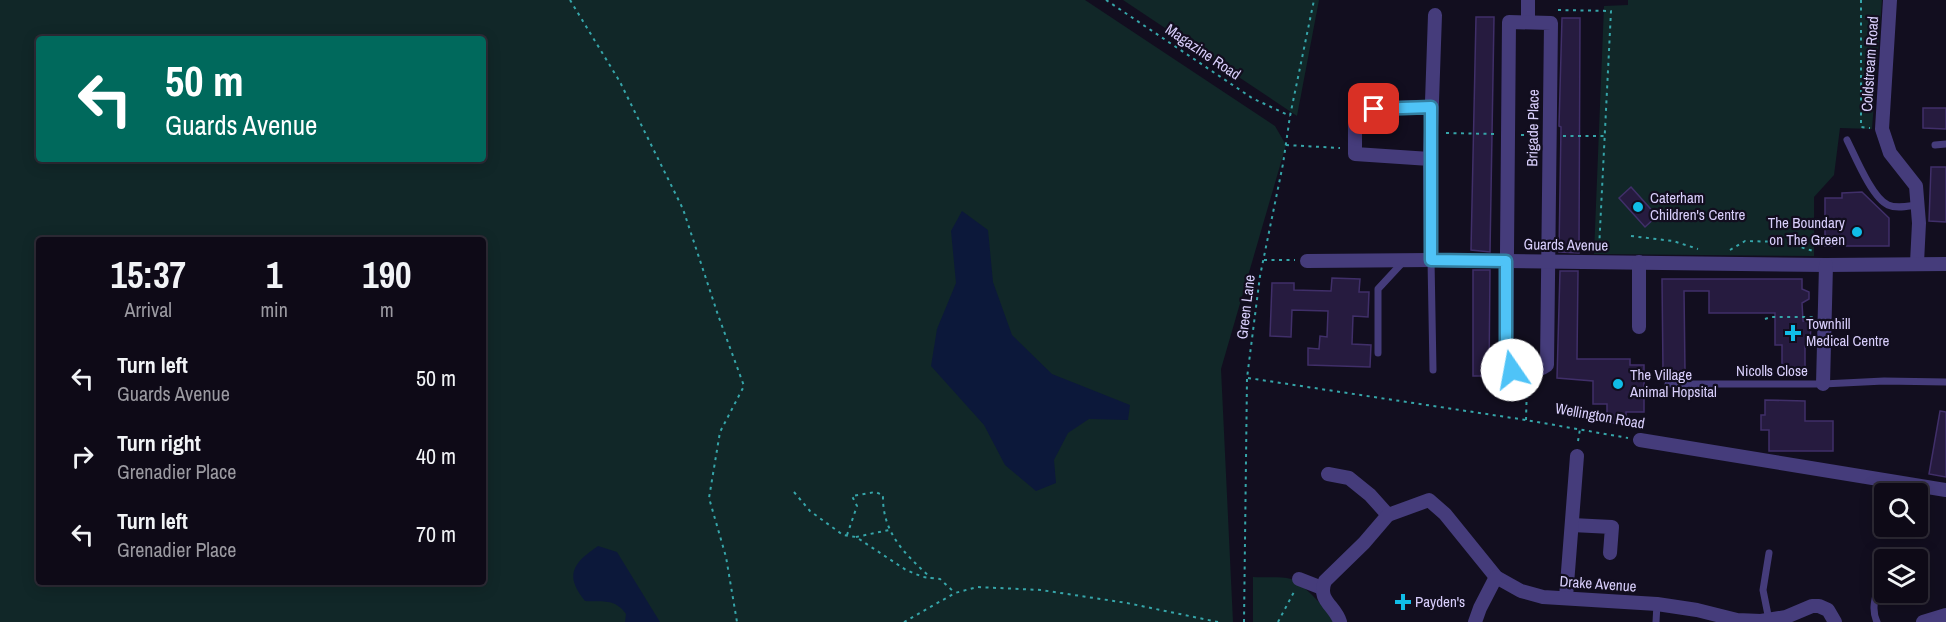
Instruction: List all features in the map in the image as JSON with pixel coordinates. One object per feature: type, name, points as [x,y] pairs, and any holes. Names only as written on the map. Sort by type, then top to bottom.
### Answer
[{"type":"street","points":[[1528,0],[1528,22]]},
{"type":"street","name":"Coldstream Road","points":[[1890,0],[1882,129],[1890,153],[1916,186],[1917,263]]},
{"type":"street","points":[[1431,260],[1430,159],[1435,15]]},
{"type":"street","name":"Brigade Place","points":[[1509,22],[1551,23],[1547,365],[1540,370],[1512,370],[1506,366],[1506,261],[1509,22]]},
{"type":"street","points":[[1430,159],[1355,154],[1354,110],[1431,107]]},
{"type":"street","name":"Guards Avenue","points":[[1306,261],[1946,264]]},
{"type":"street","points":[[1639,262],[1640,327]]},
{"type":"street","points":[[1823,384],[1824,317],[1833,265]]},
{"type":"street","name":"Wellington Road","points":[[1640,440],[1946,490]]},
{"type":"street","points":[[1566,597],[1576,456]]},
{"type":"street","points":[[1328,474],[1350,478],[1388,514],[1364,543],[1325,581],[1322,588],[1323,597],[1338,614],[1340,622]]},
{"type":"street","name":"Drake Avenue","points":[[1388,514],[1429,501],[1445,514],[1496,577],[1521,591],[1543,597],[1657,604],[1697,610],[1737,620],[1769,620],[1786,617],[1812,606],[1820,606],[1828,610],[1835,622]]},
{"type":"street","points":[[1572,525],[1612,527],[1610,554]]},
{"type":"street","points":[[1475,622],[1496,577]]},
{"type":"street","points":[[1301,580],[1322,588]]},
{"type":"street","points":[[1923,622],[1946,615]]},
{"type":"lane","points":[[1847,140],[1866,181],[1882,201],[1899,207],[1917,205]]},
{"type":"lane","points":[[1935,145],[1946,144]]},
{"type":"lane","points":[[1378,353],[1378,289],[1404,260]]},
{"type":"lane","points":[[1431,260],[1433,370]]},
{"type":"lane","name":"Nicolls Close","points":[[1668,384],[1946,382]]},
{"type":"lane","points":[[1769,553],[1763,590],[1769,620]]},
{"type":"lane","points":[[1874,603],[1874,614],[1877,622]]},
{"type":"lane","points":[[1656,622],[1657,604]]},
{"type":"path","points":[[570,0],[620,82],[683,209],[744,386],[720,432],[709,498],[726,557],[737,622]]},
{"type":"path","name":"Magazine Road","points":[[1106,0],[1252,98],[1290,116]]},
{"type":"path","name":"Green Lane","points":[[1244,622],[1247,378],[1263,260],[1314,0]]},
{"type":"path","points":[[1861,0],[1861,128],[1882,129]]},
{"type":"path","points":[[1551,10],[1611,11],[1599,261]]},
{"type":"path","points":[[1286,145],[1355,148]]},
{"type":"path","points":[[1631,236],[1673,241],[1703,250]]},
{"type":"path","points":[[1729,251],[1745,241],[1785,242],[1811,249],[1833,265]]},
{"type":"path","points":[[1263,260],[1306,261]]},
{"type":"path","points":[[1765,319],[1771,316],[1824,317]]},
{"type":"path","points":[[1526,420],[1527,371]]},
{"type":"path","name":"Wellington Road","points":[[1247,378],[1526,420],[1640,440]]},
{"type":"path","points":[[794,492],[810,511],[846,536],[856,537],[890,530]]},
{"type":"path","points":[[846,536],[857,506],[852,496],[875,492],[883,495],[883,511],[890,530],[911,560],[931,578]]},
{"type":"path","points":[[856,537],[906,570],[923,577],[940,579],[955,593]]},
{"type":"path","points":[[1278,622],[1301,580]]},
{"type":"path","points":[[904,622],[955,593],[977,587],[1041,590],[1127,603],[1218,622]]},
{"type":"green space","points":[[0,0],[1085,0],[1275,126],[1286,145],[1221,369],[1233,622],[0,622]]},
{"type":"green space","points":[[1123,0],[1319,0],[1297,116]]},
{"type":"green space","points":[[1628,0],[1882,0],[1872,129],[1840,128],[1834,175],[1814,197],[1814,256],[1594,254],[1604,6],[1628,5]]},
{"type":"green space","points":[[1253,577],[1291,579],[1308,591],[1333,622],[1253,622]]},
{"type":"water","points":[[962,211],[988,230],[993,282],[1012,335],[1052,374],[1130,405],[1128,420],[1089,419],[1068,433],[1054,460],[1056,483],[1036,491],[1005,465],[984,425],[931,366],[937,329],[956,283],[951,231]]},
{"type":"water","points":[[598,546],[617,552],[660,622],[625,622],[626,614],[617,605],[608,602],[585,601],[575,584],[574,570],[582,558]]},
{"type":"building","points":[[1476,17],[1494,17],[1490,252],[1471,250]]},
{"type":"building","points":[[1562,18],[1580,18],[1579,253],[1559,252]]},
{"type":"building","points":[[1923,108],[1946,108],[1946,129],[1923,128]]},
{"type":"building","points":[[1931,167],[1946,167],[1946,222],[1929,221]]},
{"type":"building","name":"Caterham Children's Centre","points":[[1631,187],[1657,216],[1645,227],[1619,198]]},
{"type":"building","name":"The Boundary on The Green","points":[[1862,192],[1889,218],[1889,246],[1825,246],[1825,198],[1842,198],[1842,193]]},
{"type":"building","points":[[1473,270],[1490,270],[1489,376],[1473,376]]},
{"type":"building","points":[[1560,271],[1578,271],[1577,359],[1630,359],[1630,365],[1644,365],[1644,412],[1626,412],[1626,423],[1607,423],[1607,404],[1593,404],[1593,381],[1557,378]]},
{"type":"building","points":[[1332,278],[1360,279],[1359,292],[1369,292],[1368,317],[1353,316],[1352,344],[1371,345],[1370,367],[1308,365],[1308,348],[1319,349],[1320,336],[1327,337],[1328,311],[1292,310],[1291,337],[1270,336],[1272,283],[1294,283],[1294,290],[1331,291]]},
{"type":"building","points":[[1662,279],[1802,279],[1802,289],[1809,292],[1809,299],[1802,303],[1803,321],[1811,322],[1810,346],[1805,346],[1805,374],[1782,374],[1782,345],[1775,345],[1775,313],[1709,313],[1709,291],[1684,291],[1685,371],[1663,371]]},
{"type":"building","points":[[1765,400],[1805,401],[1805,421],[1833,421],[1833,451],[1769,451],[1769,430],[1761,430],[1761,415],[1765,415]]},
{"type":"building","points":[[1940,411],[1946,412],[1946,477],[1929,474]]},
{"type":"place","name":"Caterham Children's Centre","points":[[1638,207]]},
{"type":"place","name":"The Boundary on The Green","points":[[1857,232]]},
{"type":"place","name":"Townhill Medical Centre","points":[[1793,333]]},
{"type":"place","name":"The Village Animal Hopsital","points":[[1618,384]]},
{"type":"place","name":"Payden's","points":[[1403,602]]},
{"type":"route","points":[[1374,109],[1431,107],[1431,260],[1506,261],[1506,366],[1512,370]]}]
